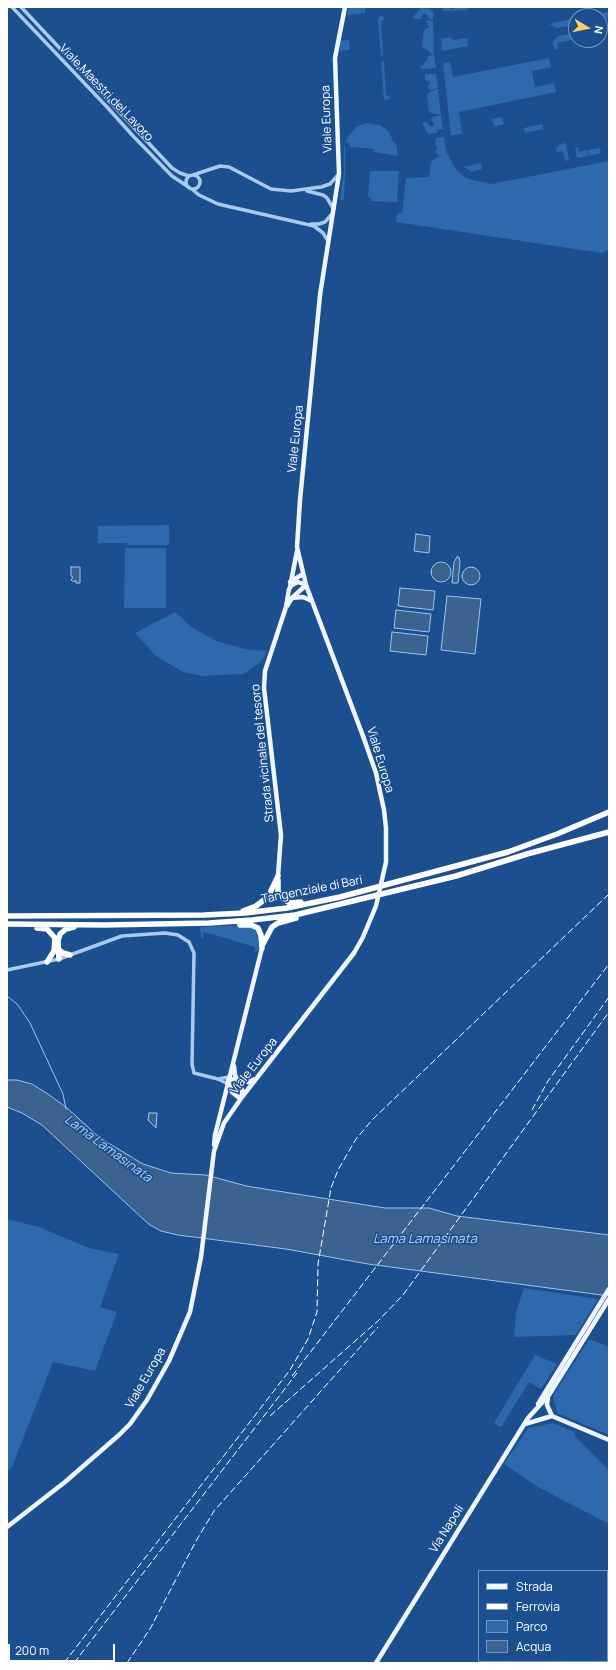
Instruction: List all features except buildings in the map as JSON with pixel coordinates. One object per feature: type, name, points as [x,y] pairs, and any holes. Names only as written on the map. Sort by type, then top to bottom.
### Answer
[{"type":"highway","name":"Tangenziale di Bari","points":[[7,916],[222,915],[270,911],[313,904],[508,852],[557,834],[609,812]]},
{"type":"highway","name":"Tangenziale di Bari","points":[[7,924],[104,925],[184,923],[252,920],[316,911],[456,876],[527,854],[609,832]]},
{"type":"highway","points":[[278,876],[278,891],[283,899],[290,903],[304,902],[313,904]]},
{"type":"highway","points":[[222,915],[227,912],[243,911],[256,906],[270,893],[278,876]]},
{"type":"highway","points":[[262,948],[272,927],[278,923],[301,917],[316,911]]},
{"type":"highway","points":[[7,913],[15,916]]},
{"type":"highway","points":[[184,923],[202,926],[245,924],[255,926],[261,935],[262,948]]},
{"type":"highway","points":[[22,924],[29,928],[42,928],[51,932],[56,942],[57,951],[47,962]]},
{"type":"highway","points":[[58,959],[54,954],[57,951],[60,934],[66,929],[71,927],[91,927],[104,925]]},
{"type":"highway","points":[[57,951],[70,955]]},
{"type":"main road","name":"Viale Europa","points":[[214,1151],[224,1123],[242,1097],[354,953],[368,927],[376,906],[386,862],[386,828],[384,810],[376,773],[302,574],[298,547],[300,500],[320,295],[339,174],[335,58],[345,7]]},
{"type":"main road","points":[[286,607],[298,547]]},
{"type":"main road","points":[[290,582],[302,574]]},
{"type":"main road","points":[[286,607],[292,598],[306,585],[298,582],[292,585],[289,589]]},
{"type":"main road","points":[[292,598],[303,597],[312,601]]},
{"type":"main road","name":"Strada vicinale del tesoro","points":[[278,876],[281,835],[264,678],[286,607]]},
{"type":"main road","name":"Viale Europa","points":[[7,1527],[107,1446],[130,1424],[169,1362],[186,1323],[194,1293],[204,1240],[215,1134],[262,948]]},
{"type":"main road","points":[[234,1062],[235,1075],[238,1081],[242,1090],[242,1097],[238,1097],[232,1092],[228,1080],[234,1079],[238,1081],[248,1082],[256,1079]]},
{"type":"main road","name":"Via Napoli","points":[[537,1407],[544,1392],[609,1289]]},
{"type":"main road","name":"Via Napoli","points":[[376,1663],[524,1424],[537,1407],[549,1395],[609,1300]]},
{"type":"main road","points":[[549,1395],[547,1405],[552,1416]]},
{"type":"main road","points":[[524,1424],[552,1416],[609,1440]]},
{"type":"street","name":"Viale Maestri del Lavoro","points":[[12,7],[172,176],[199,195],[218,204],[298,222]]},
{"type":"street","name":"Viale Maestri del Lavoro","points":[[21,7],[172,168],[180,173],[191,175]]},
{"type":"street","points":[[191,175],[198,176],[201,181],[198,187],[191,188],[186,183],[191,175],[220,166],[230,166],[271,189],[278,191],[302,191],[321,188],[330,184],[339,174]]},
{"type":"street","points":[[298,222],[319,224],[325,222],[333,211],[327,198],[323,195],[302,191]]},
{"type":"street","points":[[298,222],[319,229],[328,241]]},
{"type":"street","points":[[7,970],[58,959],[122,936],[171,933],[178,935],[186,940],[192,947],[194,956],[193,1069],[197,1074],[228,1080]]},
{"type":"street","points":[[218,1079],[228,1080]]},
{"type":"green space","points":[[349,7],[365,7],[365,13],[347,15]]},
{"type":"green space","points":[[443,7],[453,9],[456,7],[468,7],[468,10],[443,11]]},
{"type":"green space","points":[[421,8],[431,9],[431,11],[434,12],[433,20],[428,18],[428,16],[424,13],[420,19],[414,19],[413,17]]},
{"type":"green space","points":[[383,16],[384,20],[381,21],[383,55],[381,56],[378,20],[379,17]]},
{"type":"green space","points":[[427,20],[433,21],[434,53],[432,54],[422,47],[424,30],[429,27],[426,22]]},
{"type":"green space","points":[[568,20],[568,26],[557,28],[549,24]]},
{"type":"green space","points":[[568,34],[568,41],[557,43],[558,49],[555,50],[553,42],[558,36]]},
{"type":"green space","points":[[449,37],[454,40],[467,38],[468,46],[442,51],[441,39]]},
{"type":"green space","points":[[349,40],[350,50],[340,51],[341,41]]},
{"type":"green space","points":[[434,54],[436,68],[421,69],[421,65],[424,65],[428,59],[427,57]]},
{"type":"green space","points":[[549,58],[551,67],[532,71],[535,87],[554,83],[556,92],[459,112],[462,134],[451,135],[443,63],[450,62],[453,77]]},
{"type":"green space","points":[[381,61],[384,61],[386,96],[390,95],[390,99],[384,100]]},
{"type":"green space","points":[[425,74],[436,74],[438,88],[430,90],[428,87],[430,82],[425,80]]},
{"type":"green space","points":[[438,89],[441,114],[434,114],[429,112],[427,95],[431,91]]},
{"type":"green space","points":[[441,115],[443,129],[437,130],[437,133],[428,134],[422,123],[427,122],[431,127],[435,124],[431,120],[433,117]]},
{"type":"green space","points":[[502,117],[504,124],[494,126],[492,119]]},
{"type":"green space","points":[[366,123],[380,125],[389,132],[394,143],[396,143],[398,156],[374,152],[374,149],[350,147],[349,143],[345,142],[356,127]]},
{"type":"green space","points":[[542,124],[543,129],[525,133],[524,128]]},
{"type":"green space","points":[[444,137],[446,151],[455,168],[463,176],[469,179],[491,184],[609,161],[609,249],[602,253],[396,222],[397,214],[402,213],[406,178],[429,177],[431,162],[439,156],[435,152],[438,147],[435,145],[436,138]]},
{"type":"green space","points":[[566,143],[569,160],[565,161],[563,151],[557,152],[556,148],[561,144]]},
{"type":"green space","points":[[344,145],[345,175],[344,200],[340,200],[344,174]]},
{"type":"green space","points":[[578,147],[579,152],[587,150],[588,156],[577,158],[575,148]]},
{"type":"green space","points":[[600,148],[601,153],[589,156],[588,150]]},
{"type":"green space","points":[[481,163],[482,169],[472,172],[464,167]]},
{"type":"green space","points":[[370,171],[399,171],[397,202],[371,201],[371,197],[368,197]]},
{"type":"green space","points":[[169,525],[169,545],[98,543],[98,526]]},
{"type":"green space","points":[[125,548],[166,548],[166,608],[124,608]]},
{"type":"green space","points":[[175,612],[193,628],[216,641],[244,649],[267,651],[264,658],[257,665],[243,674],[203,676],[183,672],[156,656],[135,633]]},
{"type":"green space","points":[[248,925],[259,932],[260,944],[258,951],[255,952],[255,947],[204,932],[203,938],[201,938],[200,927]]},
{"type":"green space","points":[[7,1219],[39,1227],[89,1248],[119,1254],[100,1307],[117,1312],[95,1371],[53,1362],[12,1467],[7,1471]]},
{"type":"green space","points":[[524,1288],[598,1299],[576,1335],[514,1337],[516,1312]]},
{"type":"green space","points":[[589,1339],[609,1347],[609,1435],[557,1413],[553,1396]]},
{"type":"green space","points":[[535,1355],[557,1364],[541,1389],[529,1382],[501,1427],[494,1423]]},
{"type":"green space","points":[[553,1423],[575,1432],[574,1435],[609,1470],[609,1524],[538,1487],[504,1464],[528,1428]]},
{"type":"water","points":[[416,534],[430,536],[429,553],[414,551]]},
{"type":"water","points":[[457,557],[459,557],[460,562],[458,583],[452,583],[454,562]]},
{"type":"water","points":[[441,562],[448,565],[451,572],[448,579],[441,582],[434,579],[431,572],[434,565]]},
{"type":"water","points":[[71,567],[80,567],[80,583],[76,583],[76,580],[74,582],[71,580],[73,577],[71,576]]},
{"type":"water","points":[[467,567],[475,567],[480,572],[478,583],[475,585],[467,585],[462,580],[462,572]]},
{"type":"water","points":[[400,588],[435,591],[433,610],[398,606]]},
{"type":"water","points":[[447,596],[481,599],[475,654],[441,650]]},
{"type":"water","points":[[396,610],[431,614],[429,632],[394,628]]},
{"type":"water","points":[[392,632],[428,636],[426,655],[390,651]]},
{"type":"water","name":"Lama Lamasinata","points":[[7,1080],[17,1080],[32,1084],[67,1108],[100,1138],[143,1164],[171,1173],[206,1175],[246,1186],[385,1208],[429,1208],[457,1216],[609,1235],[609,1296],[368,1264],[286,1249],[178,1235],[161,1231],[150,1225],[142,1218],[42,1125],[22,1113],[7,1107]]},
{"type":"water","points":[[149,1113],[157,1113],[156,1128],[148,1120]]},
{"type":"waterway","points":[[7,996],[17,1004],[30,1023],[63,1094],[66,1109]]},
{"type":"railway","points":[[64,1663],[290,1370],[308,1339],[317,1312],[318,1264],[331,1188],[338,1170],[356,1139],[373,1119],[609,894]]},
{"type":"railway","points":[[292,1376],[609,964]]},
{"type":"railway","points":[[532,1110],[548,1081],[609,997]]},
{"type":"railway","points":[[270,1416],[379,1320],[403,1295],[609,1012]]},
{"type":"railway","points":[[127,1663],[150,1629],[196,1541],[214,1511],[378,1327]]},
{"type":"railway","points":[[74,1663],[297,1373]]}]
